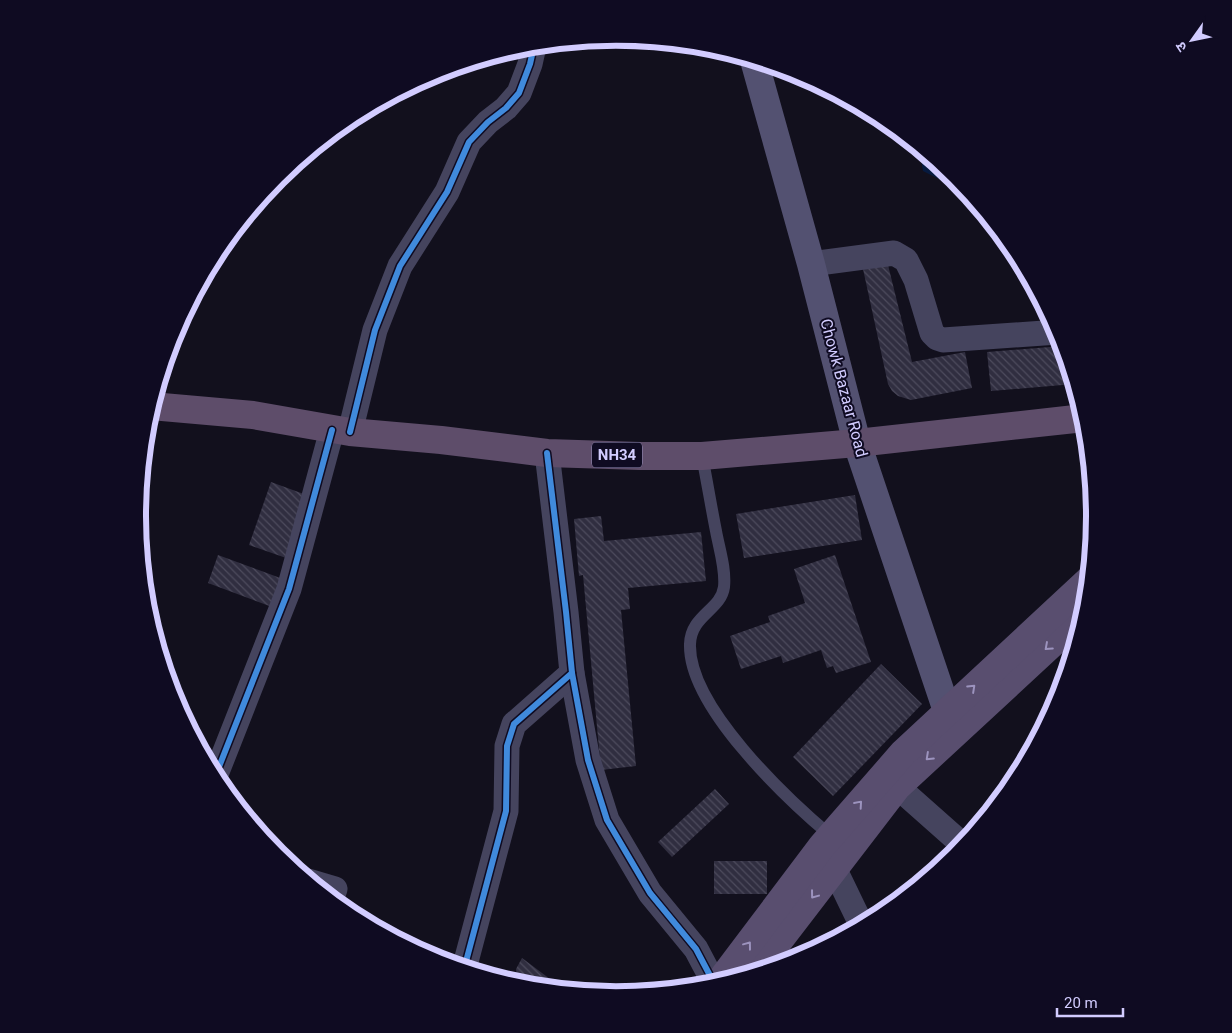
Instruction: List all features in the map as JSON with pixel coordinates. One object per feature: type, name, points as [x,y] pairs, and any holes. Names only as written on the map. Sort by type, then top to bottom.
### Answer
[{"type":"highway","name":"NH34","points":[[159,407],[252,415],[341,431],[441,440],[547,453],[702,456],[857,443],[1076,419]]},
{"type":"main road","name":"Chowk Bazaar Road","points":[[756,68],[812,264],[857,443],[947,712]]},
{"type":"main road","points":[[891,781],[903,753],[1080,588]]},
{"type":"main road","points":[[724,974],[826,853],[891,781],[1073,623]]},
{"type":"main road","points":[[760,964],[826,853]]},
{"type":"street","points":[[219,768],[288,589],[375,330],[400,266],[447,192],[469,142],[488,122],[506,108],[519,93],[532,54]]},
{"type":"street","points":[[812,264],[894,253],[906,260],[916,280],[932,333],[937,338],[943,340],[1048,333]]},
{"type":"street","points":[[547,453],[572,672],[588,760],[607,820],[650,893],[696,949],[712,977]]},
{"type":"street","points":[[466,962],[506,811],[507,746],[514,724],[572,672]]},
{"type":"street","points":[[891,781],[957,841]]},
{"type":"street","points":[[826,853],[859,919]]},
{"type":"street","points":[[325,886],[334,889],[333,892]]},
{"type":"lane","points":[[702,456],[723,565],[724,588],[718,602],[704,614],[692,630],[690,645],[694,668],[708,700],[747,754],[764,772],[826,853]]},
{"type":"water","points":[[921,159],[949,184],[923,171]]},
{"type":"building","points":[[888,265],[912,362],[965,352],[972,388],[911,400],[898,396],[892,391],[888,384],[863,269]]},
{"type":"building","points":[[1054,347],[1067,385],[991,391],[987,352]]},
{"type":"building","points":[[271,482],[312,497],[289,559],[249,545]]},
{"type":"building","points":[[855,495],[862,540],[744,558],[736,514]]},
{"type":"building","points":[[601,516],[604,541],[701,532],[706,581],[628,588],[630,609],[621,610],[636,766],[601,770],[583,575],[579,576],[574,519]]},
{"type":"building","points":[[218,555],[283,579],[272,607],[208,583]]},
{"type":"building","points":[[835,555],[871,662],[836,673],[833,666],[827,668],[821,650],[783,663],[781,656],[741,669],[730,636],[770,622],[768,616],[805,603],[794,569]]},
{"type":"building","points":[[881,664],[922,704],[833,796],[793,757]]},
{"type":"building","points":[[715,789],[729,804],[672,857],[658,842]]},
{"type":"building","points":[[714,861],[767,861],[767,894],[714,894]]},
{"type":"building","points":[[522,958],[555,983],[517,976],[516,969]]},
{"type":"cycle path","points":[[350,432],[375,330],[400,266],[447,192],[469,142],[488,122],[506,108],[519,93],[532,54]]},
{"type":"cycle path","points":[[219,768],[289,589],[332,430]]},
{"type":"cycle path","points":[[466,962],[506,811],[507,746],[514,724],[572,673],[547,453]]},
{"type":"cycle path","points":[[572,673],[588,760],[607,820],[650,893],[696,949],[711,977]]}]
